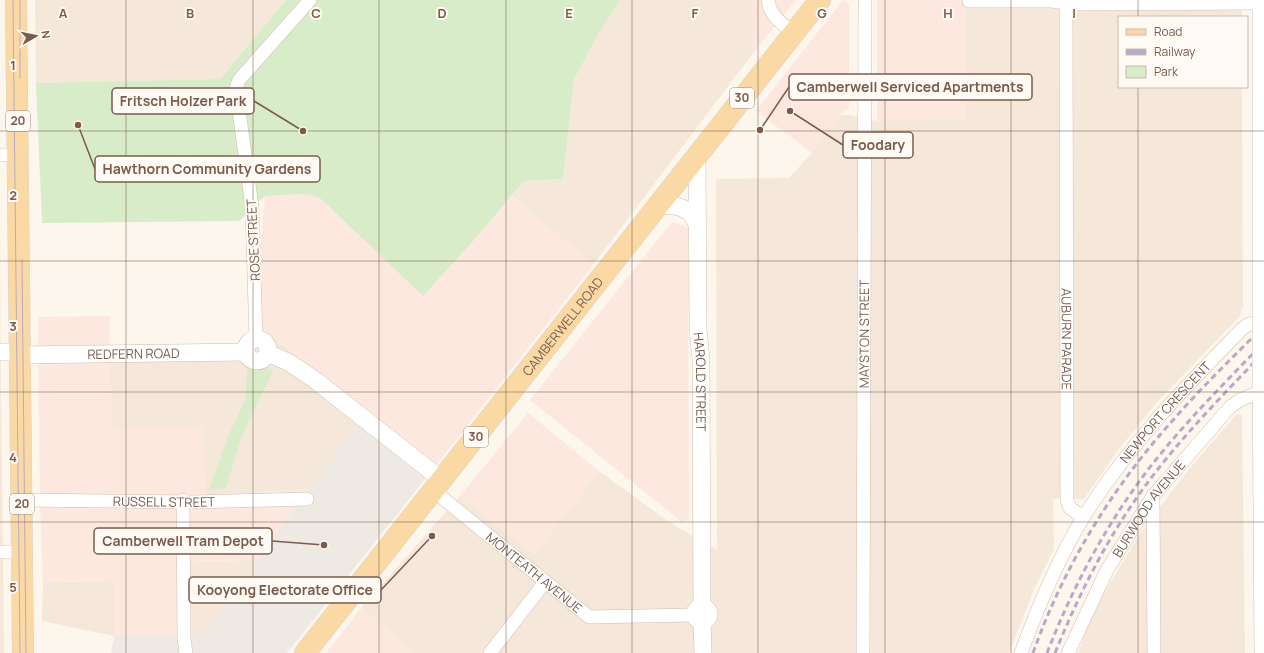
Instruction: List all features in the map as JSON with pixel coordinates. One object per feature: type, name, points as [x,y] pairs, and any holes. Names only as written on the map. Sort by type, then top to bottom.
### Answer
[{"type":"main road","name":"20","points":[[16,0],[9,155],[10,354],[22,500],[23,653]]},
{"type":"main road","name":"CAMBERWELL ROAD","points":[[306,653],[820,0]]},
{"type":"street","name":"ROSE STREET","points":[[251,346],[252,207],[236,88],[239,80],[310,0]]},
{"type":"street","points":[[768,0],[771,11],[776,19],[794,33]]},
{"type":"street","name":"MAYSTON STREET","points":[[858,0],[864,16]]},
{"type":"street","name":"MAYSTON STREET","points":[[863,653],[865,0]]},
{"type":"street","points":[[969,1],[1001,0],[1066,3],[1261,2],[1259,320],[1262,392],[1263,653]]},
{"type":"street","name":"AUBURN PARADE","points":[[1066,3],[1066,500],[1070,508],[1083,517]]},
{"type":"street","name":"HAROLD STREET","points":[[697,156],[698,328],[701,367],[700,614],[703,653]]},
{"type":"street","points":[[658,206],[675,205],[688,211],[694,216],[697,225]]},
{"type":"street","name":"NEWPORT CRESCENT","points":[[1083,517],[1116,470],[1162,412],[1242,329],[1259,320]]},
{"type":"street","points":[[251,346],[249,358],[256,362],[264,359],[268,353],[290,363],[315,380],[438,485]]},
{"type":"street","name":"REDFERN ROAD","points":[[10,354],[251,346]]},
{"type":"street","points":[[0,363],[8,362],[10,354]]},
{"type":"street","name":"BURWOOD AVENUE","points":[[1068,653],[1107,570],[1153,496],[1230,407],[1240,400],[1262,392]]},
{"type":"street","name":"MONTEATH AVENUE","points":[[438,485],[545,582],[589,617],[700,614]]},
{"type":"street","points":[[1153,496],[1154,653]]},
{"type":"street","name":"RUSSELL STREET","points":[[22,500],[307,499]]},
{"type":"street","points":[[183,500],[184,638],[186,653]]},
{"type":"street","points":[[1021,653],[1046,591],[1065,550],[1083,517]]},
{"type":"street","points":[[0,552],[22,552]]},
{"type":"street","points":[[490,653],[545,582]]},
{"type":"shaded area","points":[[35,0],[286,0],[220,79],[36,83]]},
{"type":"shaded area","points":[[620,0],[754,0],[753,53],[593,265],[512,196],[524,181],[563,179],[574,80],[598,34]]},
{"type":"shaded area","points":[[754,0],[796,0],[753,53]]},
{"type":"shaded area","points":[[843,0],[849,4],[849,109],[839,115],[812,153],[756,111]]},
{"type":"shaded area","points":[[877,0],[966,0],[966,120],[877,121]]},
{"type":"shaded area","points":[[966,0],[1242,0],[1242,16],[1118,16],[1118,88],[1242,88],[1243,307],[1239,317],[1159,400],[1118,450],[1084,499],[1053,499],[1054,549],[1035,587],[1009,653],[412,653],[362,607],[460,496],[534,554],[599,471],[669,522],[717,550],[716,179],[789,178],[812,153],[839,115],[849,115],[877,121]]},
{"type":"shaded area","points":[[303,194],[315,196],[321,199],[423,295],[512,196],[593,265],[437,464],[285,346],[254,329],[265,196]]},
{"type":"shaded area","points":[[672,222],[688,228],[689,519],[682,522],[530,400]]},
{"type":"shaded area","points":[[0,230],[1,380],[4,653],[0,653]]},
{"type":"shaded area","points":[[110,316],[109,361],[112,428],[203,427],[206,496],[308,489],[259,560],[190,561],[192,635],[114,636],[114,581],[43,582],[40,508],[38,317]]},
{"type":"shaded area","points":[[254,329],[285,346],[368,412],[308,489],[206,496],[112,428],[109,361],[229,359]]},
{"type":"shaded area","points":[[368,412],[437,464],[287,653],[111,653],[114,636],[205,635],[308,489]]},
{"type":"shaded area","points":[[528,413],[599,471],[534,555],[460,496]]},
{"type":"shaded area","points":[[1237,414],[1242,415],[1245,653],[1078,653],[1092,613],[1139,535],[1189,469]]},
{"type":"shaded area","points":[[259,560],[205,635],[192,635],[190,561]]},
{"type":"shaded area","points":[[114,581],[114,636],[42,621],[43,582]]},
{"type":"shaded area","points":[[362,607],[412,653],[326,653]]},
{"type":"green space","points":[[286,0],[620,0],[598,34],[574,80],[563,179],[524,181],[474,240],[423,296],[321,199],[315,196],[303,194],[265,196],[239,221],[42,223],[36,83],[220,79]]},
{"type":"green space","points":[[247,369],[274,369],[241,437],[226,488],[209,490],[229,434],[246,398]]},
{"type":"tram line","points":[[13,0],[20,653]]},
{"type":"tram line","points":[[20,0],[20,78]]},
{"type":"tram line","points":[[22,260],[26,653]]},
{"type":"railway","points":[[1033,653],[1059,589],[1092,529],[1110,501],[1130,473],[1173,420],[1206,384],[1264,326]]},
{"type":"railway","points":[[1047,653],[1078,583],[1102,539],[1129,496],[1172,440],[1264,342]]},
{"type":"railway","points":[[1055,653],[1087,582],[1111,537],[1139,494],[1181,441],[1264,352]]},
{"type":"place","name":"Foodary","points":[[790,111]]},
{"type":"place","name":"Hawthorn Community Gardens","points":[[78,125]]},
{"type":"place","name":"Camberwell Serviced Apartments","points":[[760,130]]},
{"type":"place","name":"Fritsch Holzer Park","points":[[303,131]]},
{"type":"place","name":"Kooyong Electorate Office","points":[[432,536]]},
{"type":"place","name":"Camberwell Tram Depot","points":[[324,545]]}]
